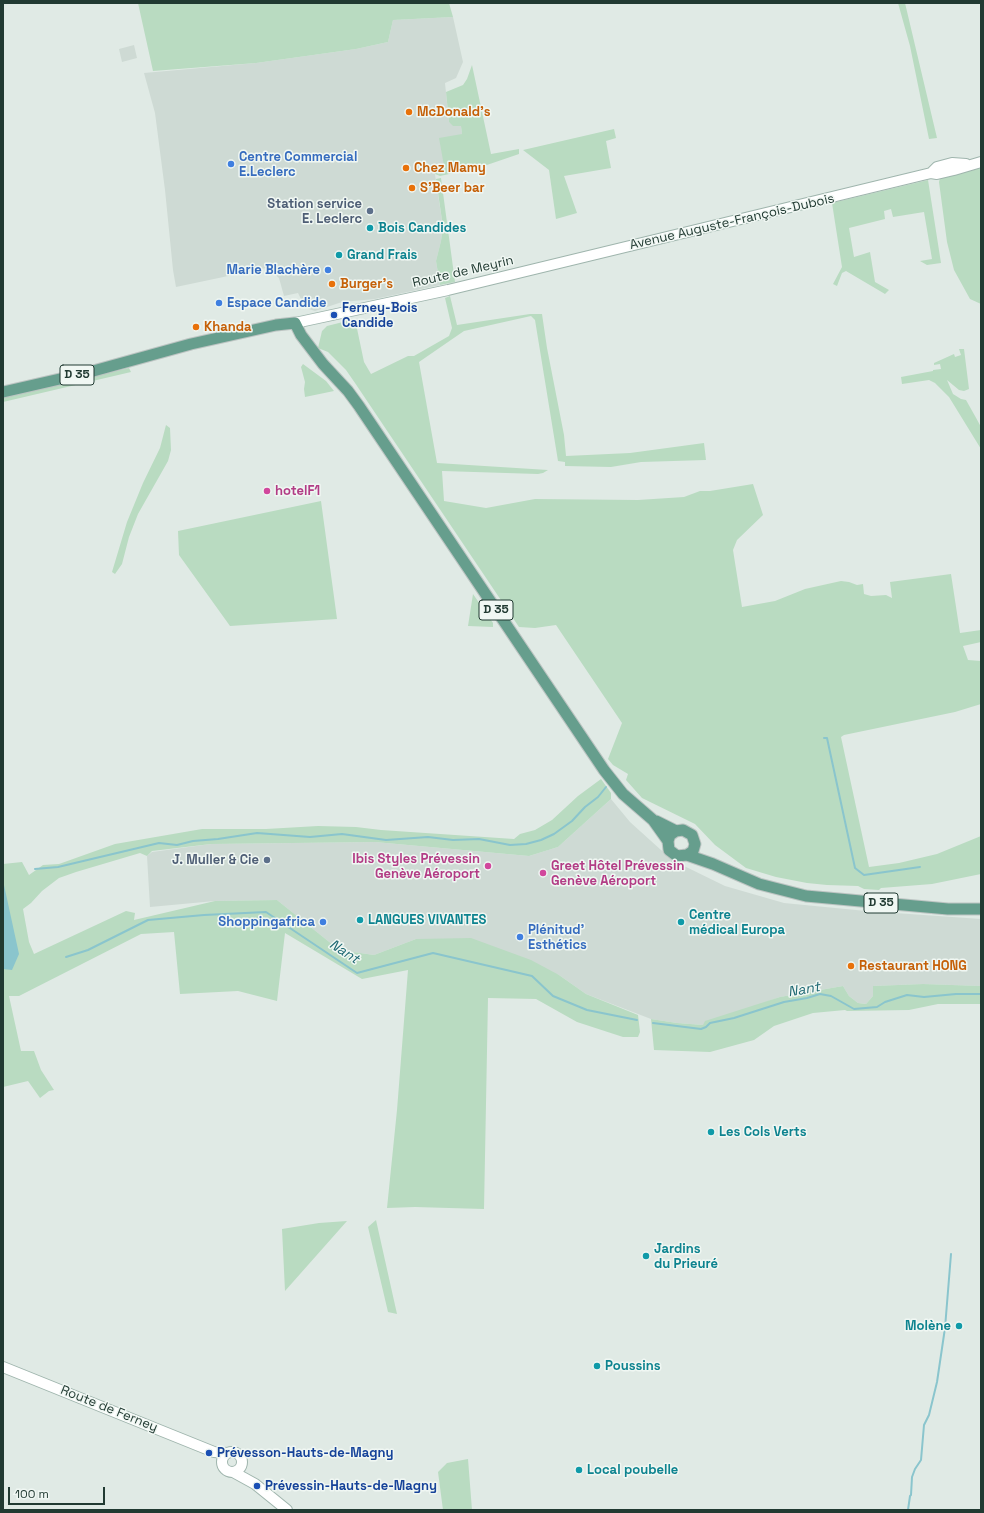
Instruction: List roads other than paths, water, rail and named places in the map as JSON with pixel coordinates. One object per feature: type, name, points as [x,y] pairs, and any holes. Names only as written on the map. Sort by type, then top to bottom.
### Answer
[{"type":"main road","name":"Avenue Auguste-François-Dubois","points":[[533,270],[931,173],[937,167],[952,163],[976,163]]},
{"type":"main road","name":"Route de Meyrin","points":[[3,392],[86,373],[191,344],[448,290],[533,270]]},
{"type":"main road","name":"D 35","points":[[295,323],[323,364],[348,391],[359,406],[604,770],[624,794],[653,820],[668,841]]},
{"type":"main road","name":"D 35","points":[[653,820],[676,831]]},
{"type":"main road","points":[[683,830],[689,832],[694,838],[695,844],[692,851],[681,857],[674,855],[669,850],[668,841],[670,835],[676,831],[683,830]]},
{"type":"main road","name":"D 35","points":[[695,844],[713,864]]},
{"type":"main road","name":"D 35","points":[[687,855],[713,864],[759,884],[806,896],[948,909],[980,909]]},
{"type":"main road","name":"Route de Ferney","points":[[3,1367],[224,1457]]},
{"type":"main road","points":[[235,1473],[240,1470],[242,1459],[239,1454],[233,1452],[224,1457],[222,1465],[225,1470],[230,1473],[235,1473],[255,1484],[286,1510]]},
{"type":"main road","points":[[242,1465],[255,1484]]},
{"type":"water","points":[[3,885],[19,954],[12,970],[3,969]]},
{"type":"waterway","points":[[824,738],[827,738],[855,868],[864,875],[920,867]]},
{"type":"waterway","name":"Nant","points":[[35,869],[58,867],[159,843],[177,845],[193,841],[257,833],[310,837],[342,834],[386,840],[428,837],[453,840],[479,839],[510,845],[526,844],[541,840],[554,834],[572,821],[585,807],[598,797],[606,787]]},
{"type":"waterway","name":"Nant","points":[[66,957],[88,950],[148,920],[204,915],[266,912],[357,973],[433,953],[532,976],[553,996],[587,1010],[637,1020]]},
{"type":"waterway","name":"Nant","points":[[653,1023],[701,1029],[710,1023],[734,1018],[784,1002],[820,994],[831,996],[854,1009],[877,1007],[885,1002],[907,995],[924,997],[956,994],[981,994]]},
{"type":"waterway","points":[[908,1510],[912,1477],[921,1460],[924,1425],[929,1415],[937,1382],[945,1328],[951,1254]]},
{"type":"place","name":"McDonald's","points":[[409,112]]},
{"type":"place","name":"Centre Commercial E.Leclerc","points":[[231,164]]},
{"type":"place","name":"Chez Mamy","points":[[406,168]]},
{"type":"place","name":"S'Beer bar","points":[[412,188]]},
{"type":"place","name":"Station service E. Leclerc","points":[[370,211]]},
{"type":"place","name":"Bois Candides","points":[[370,228]]},
{"type":"place","name":"Grand Frais","points":[[339,255]]},
{"type":"place","name":"Marie Blachère","points":[[328,270]]},
{"type":"place","name":"Burger's","points":[[332,284]]},
{"type":"place","name":"Espace Candide","points":[[219,303]]},
{"type":"place","name":"Ferney-Bois Candide","points":[[334,315]]},
{"type":"place","name":"Khanda","points":[[196,327]]},
{"type":"place","name":"hotelF1","points":[[267,491]]},
{"type":"place","name":"J. Muller & Cie","points":[[267,860]]},
{"type":"place","name":"Ibis Styles Prévessin Genève Aéroport","points":[[488,866]]},
{"type":"place","name":"Greet Hôtel Prévessin Genève Aéroport","points":[[543,873]]},
{"type":"place","name":"LANGUES VIVANTES","points":[[360,920]]},
{"type":"place","name":"Shoppingafrica","points":[[323,922]]},
{"type":"place","name":"Centre médical Europa","points":[[681,922]]},
{"type":"place","name":"Plénitud' Esthétics","points":[[520,937]]},
{"type":"place","name":"Restaurant HONG","points":[[851,966]]},
{"type":"place","name":"Les Cols Verts","points":[[711,1132]]},
{"type":"place","name":"Jardins du Prieuré","points":[[646,1256]]},
{"type":"place","name":"Molène","points":[[959,1326]]},
{"type":"place","name":"Poussins","points":[[597,1366]]},
{"type":"place","name":"Prévesson-Hauts-de-Magny","points":[[209,1453]]},
{"type":"place","name":"Local poubelle","points":[[579,1470]]},
{"type":"place","name":"Prévessin-Hauts-de-Magny","points":[[257,1486]]}]
